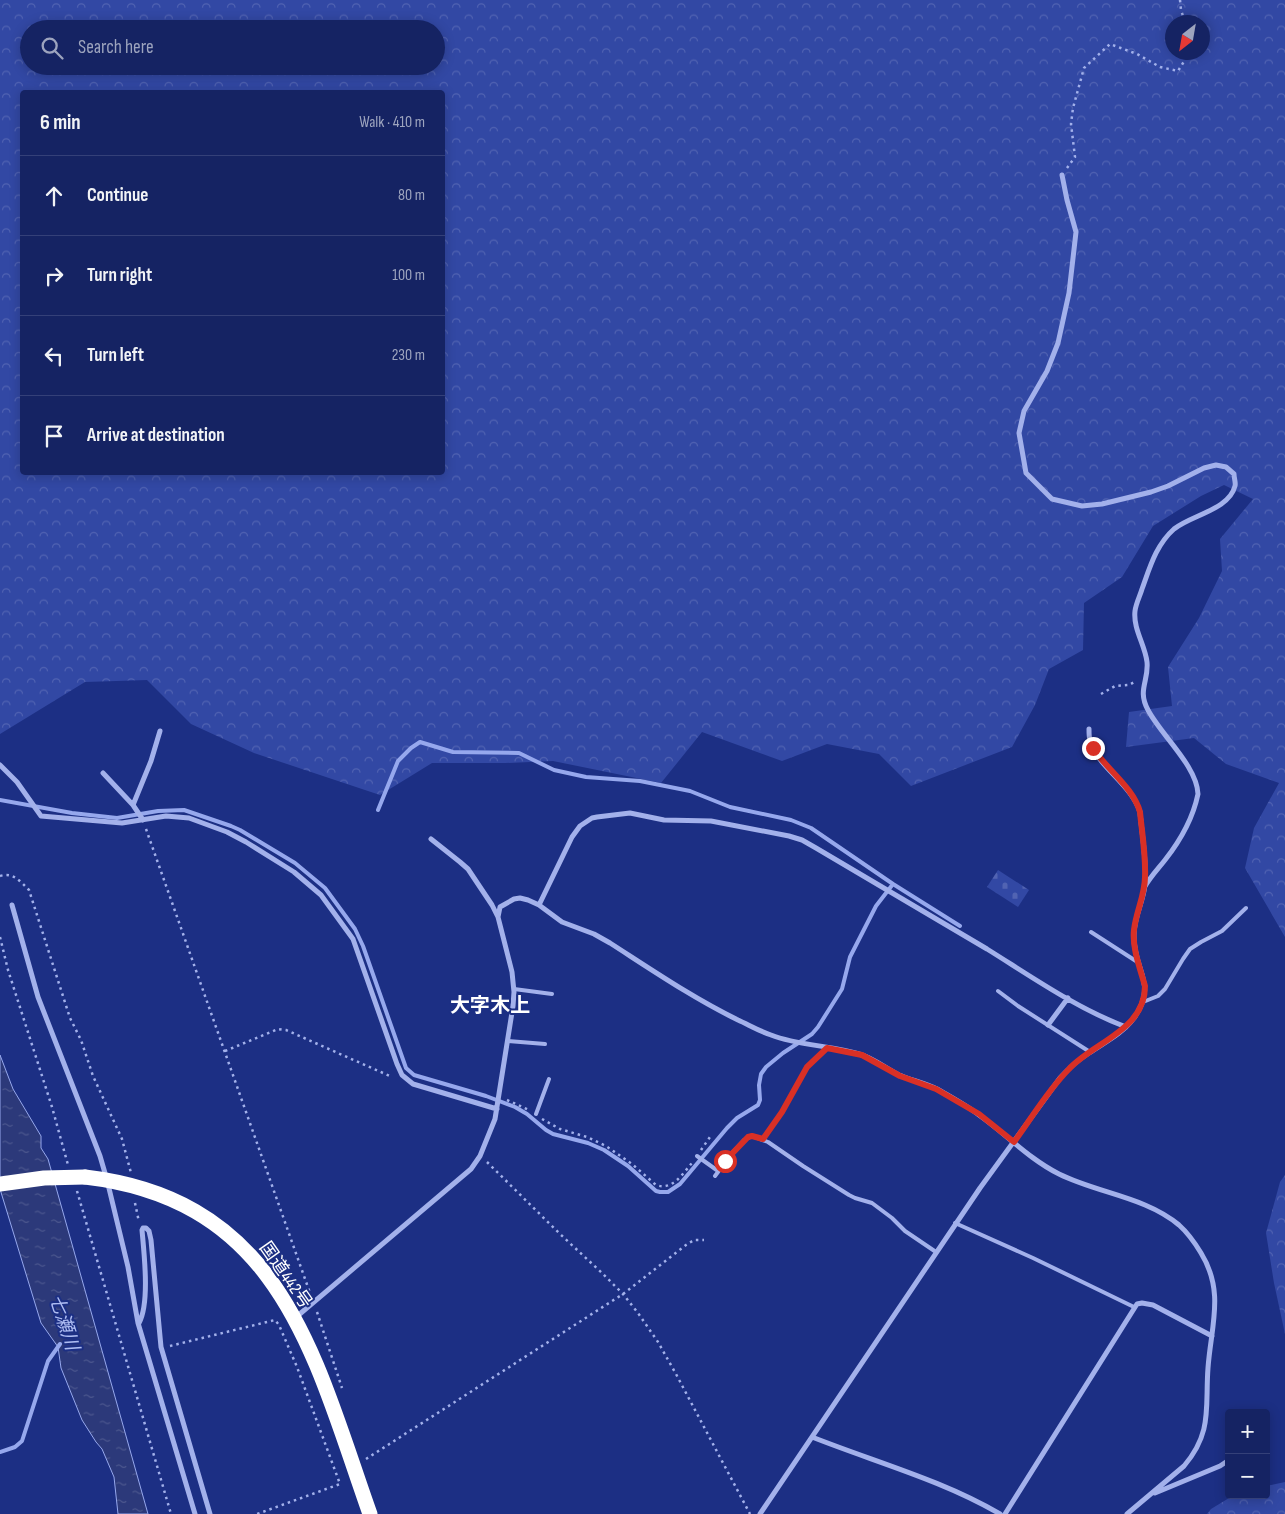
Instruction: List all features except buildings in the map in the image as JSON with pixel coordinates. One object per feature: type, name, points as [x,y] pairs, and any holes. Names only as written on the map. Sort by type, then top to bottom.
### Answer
[{"type":"highway","name":"国道442号","points":[[0,1184],[44,1178],[85,1177],[107,1180],[161,1194],[194,1211],[228,1233],[256,1261],[295,1318],[324,1385],[370,1514]]},
{"type":"street","points":[[1062,175],[1076,232],[1069,293],[1058,343],[1047,370],[1024,411],[1019,433],[1026,473],[1052,499],[1082,506],[1102,504],[1152,492],[1204,468],[1216,465],[1226,467],[1234,474],[1235,485],[1228,496],[1216,508],[1175,529],[1159,546],[1135,609],[1135,618],[1148,668],[1143,689],[1146,708],[1194,776],[1198,787],[1198,794],[1181,836],[1144,888]]},
{"type":"street","points":[[760,1514],[955,1223],[1060,1078],[1090,1052],[1116,1036],[1134,1018],[1143,1002],[1145,986],[1134,946],[1134,930],[1146,877],[1140,812],[1138,804],[1127,789],[1098,756],[1090,741],[1089,729]]},
{"type":"street","points":[[133,805],[151,761],[160,730]]},
{"type":"street","points":[[0,765],[17,782],[41,816],[122,824],[166,816],[189,818],[227,832],[294,872],[320,895],[353,939],[402,1075],[412,1084],[497,1109]]},
{"type":"street","points":[[103,773],[133,805],[143,820]]},
{"type":"street","points":[[538,905],[572,837],[580,826],[592,818],[636,813],[664,820],[710,821],[779,833],[802,840],[1068,998],[1110,1020],[1126,1026]]},
{"type":"street","points":[[295,1318],[471,1169],[480,1156],[495,1119],[508,1041],[514,989],[512,972],[498,917],[492,905],[464,865],[430,839]]},
{"type":"street","points":[[498,917],[499,909],[514,898],[528,900],[562,922],[594,934],[610,943],[690,995],[773,1036],[796,1043],[862,1055],[900,1076],[936,1089],[979,1114],[1052,1170],[1071,1180],[1145,1206],[1169,1218],[1184,1230],[1201,1253],[1214,1282],[1216,1302],[1208,1376],[1207,1411],[1201,1438],[1191,1458],[1128,1514]]},
{"type":"street","points":[[12,905],[38,996],[100,1156],[128,1267],[138,1323],[195,1514]]},
{"type":"street","points":[[1048,1025],[1068,998]]},
{"type":"street","points":[[138,1323],[142,1317],[144,1304],[142,1230],[146,1228],[152,1240],[162,1348],[210,1514]]},
{"type":"street","points":[[1005,1514],[1134,1307],[1139,1303],[1153,1305],[1212,1336]]},
{"type":"street","points":[[812,1437],[954,1490],[1000,1514]]},
{"type":"street","points":[[1148,1496],[1225,1463]]},
{"type":"lane","points":[[1143,1002],[1158,996],[1165,989],[1190,949],[1222,931],[1246,908]]},
{"type":"lane","points":[[1091,932],[1139,963]]},
{"type":"lane","points":[[514,989],[552,994]]},
{"type":"lane","points":[[998,991],[1090,1052]]},
{"type":"lane","points":[[508,1041],[545,1044]]},
{"type":"lane","points":[[763,1139],[782,1112],[807,1067],[827,1048]]},
{"type":"lane","points":[[536,1114],[549,1079]]},
{"type":"lane","points":[[715,1176],[744,1140],[752,1136],[763,1139],[849,1195],[872,1203],[906,1231],[936,1252]]},
{"type":"lane","points":[[696,1156],[718,1171]]},
{"type":"lane","points":[[955,1223],[1134,1307]]},
{"type":"path","points":[[1180,0],[1183,15]]},
{"type":"path","points":[[1062,175],[1075,158],[1071,124],[1072,108],[1084,68],[1110,44],[1137,54],[1160,68],[1178,71],[1185,60]]},
{"type":"path","points":[[1101,694],[1116,686],[1129,685],[1147,676]]},
{"type":"path","points":[[143,820],[314,1303],[344,1395]]},
{"type":"path","points":[[0,876],[7,874],[13,876],[29,890],[70,1018],[81,1040],[93,1076],[122,1139],[132,1178]]},
{"type":"path","points":[[0,937],[8,970],[52,1107],[68,1165]]},
{"type":"path","points":[[224,1051],[278,1029],[286,1030],[412,1084]]},
{"type":"path","points":[[499,1096],[520,1105],[560,1130],[587,1137],[606,1146],[632,1164],[656,1185],[660,1186],[668,1186],[674,1183],[710,1137]]},
{"type":"path","points":[[480,1156],[623,1294],[658,1342],[750,1514]]},
{"type":"path","points":[[77,1191],[171,1514]]},
{"type":"path","points":[[134,1196],[143,1240]]},
{"type":"path","points":[[366,1459],[623,1294],[686,1244],[694,1240],[704,1240]]},
{"type":"path","points":[[162,1348],[275,1320],[279,1326],[297,1367],[340,1484],[257,1514]]},
{"type":"green space","points":[[0,0],[1285,0],[1285,937],[1245,868],[1254,828],[1279,783],[1226,764],[1194,738],[1126,747],[1129,712],[1172,706],[1168,667],[1199,618],[1222,571],[1220,539],[1253,499],[1224,485],[1201,496],[1153,526],[1122,577],[1084,603],[1083,650],[1049,669],[1035,705],[1012,747],[911,786],[879,754],[827,744],[782,761],[702,732],[661,783],[553,761],[432,763],[380,795],[254,753],[191,724],[147,680],[85,682],[0,734]]},
{"type":"green space","points":[[998,870],[1029,890],[1018,907],[987,887]]},
{"type":"green space","points":[[1285,1175],[1285,1334],[1266,1233],[1280,1182]]},
{"type":"green space","points":[[1285,1482],[1285,1514],[1207,1514],[1211,1509],[1227,1499],[1270,1499],[1270,1485]]},
{"type":"water","name":"七瀬川","points":[[0,1055],[13,1089],[41,1136],[41,1148],[48,1159],[148,1514],[118,1514],[114,1477],[102,1449],[82,1420],[61,1368],[58,1347],[41,1323],[0,1189]]},
{"type":"waterway","points":[[378,810],[398,761],[420,742],[453,752],[519,753],[554,770],[586,777],[640,781],[690,791],[730,807],[791,820],[811,828],[893,884],[960,926]]},
{"type":"waterway","points":[[0,800],[72,813],[117,818],[158,811],[184,810],[240,830],[295,863],[325,888],[355,929],[363,946],[406,1068],[414,1075],[486,1096],[515,1107],[553,1134],[588,1143],[604,1150],[628,1166],[656,1191],[660,1192],[668,1192],[680,1184],[727,1128],[737,1118],[758,1105],[760,1100],[759,1085],[761,1074],[766,1067],[812,1034],[818,1027],[842,989],[850,957],[876,906],[893,884]]},
{"type":"waterway","name":"七瀬川","points":[[0,1452],[15,1447],[22,1441],[48,1361],[60,1344]]},
{"type":"district","name":"大字木上","points":[[490,1005]]},
{"type":"route","points":[[725,1161],[748,1137],[752,1136],[763,1139],[782,1112],[807,1067],[827,1048],[870,1058],[900,1076],[936,1089],[979,1114],[1014,1142],[1060,1078],[1090,1052],[1116,1036],[1134,1018],[1143,1002],[1145,991],[1134,946],[1134,930],[1146,877],[1140,812],[1138,804],[1127,789],[1093,748]]}]
